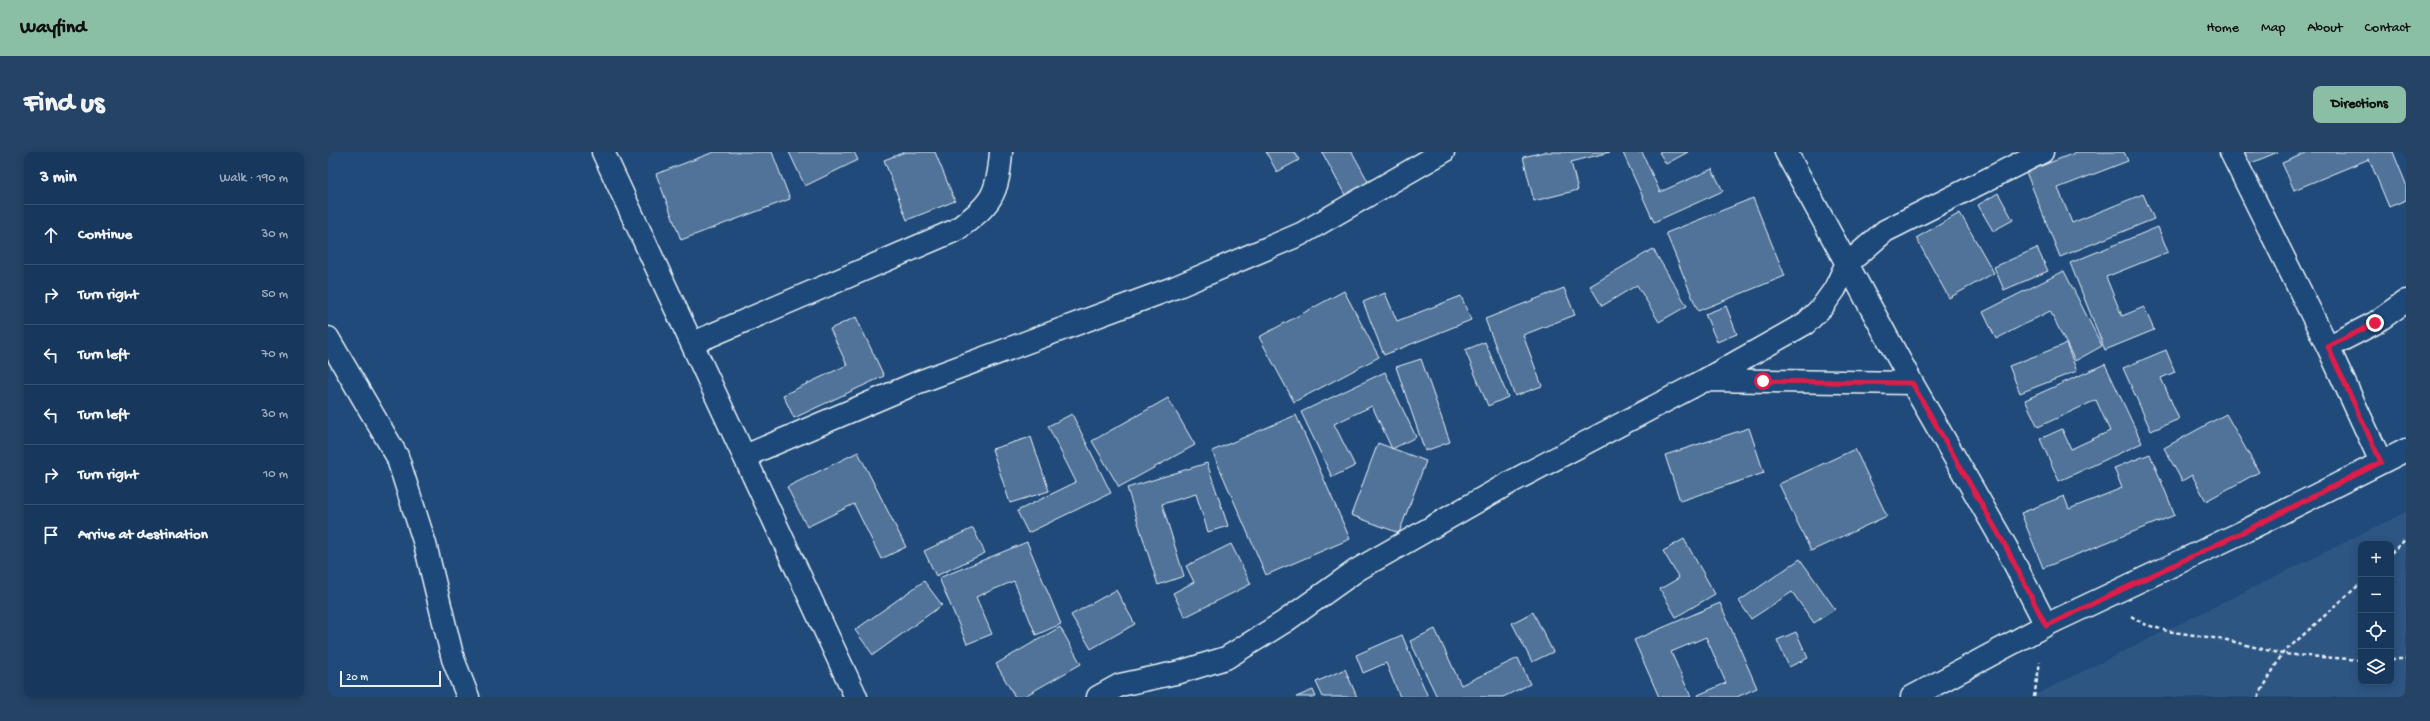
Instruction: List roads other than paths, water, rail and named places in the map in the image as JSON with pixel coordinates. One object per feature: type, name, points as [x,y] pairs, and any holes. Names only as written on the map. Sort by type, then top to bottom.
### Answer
[{"type":"street","points":[[603,152],[856,697]]},
{"type":"street","points":[[692,343],[956,230],[983,210],[998,182],[1001,152]]},
{"type":"street","points":[[745,456],[919,382],[1176,287],[1301,234],[1443,152]]},
{"type":"street","points":[[1786,152],[1846,265],[2003,540],[2046,626]]},
{"type":"street","points":[[1098,697],[1120,685],[1180,672],[1226,658],[1284,622],[1357,570],[1511,482],[1705,380],[1806,324],[1822,307],[1835,289],[1846,265],[1885,231],[2042,152]]},
{"type":"street","points":[[2231,152],[2328,347],[2381,462]]},
{"type":"street","points":[[2328,347],[2375,323],[2406,301]]},
{"type":"street","points":[[328,338],[397,456],[425,544],[452,659],[468,697]]},
{"type":"street","points":[[1705,380],[1912,383]]},
{"type":"street","points":[[1912,697],[2046,626],[2406,450]]}]
